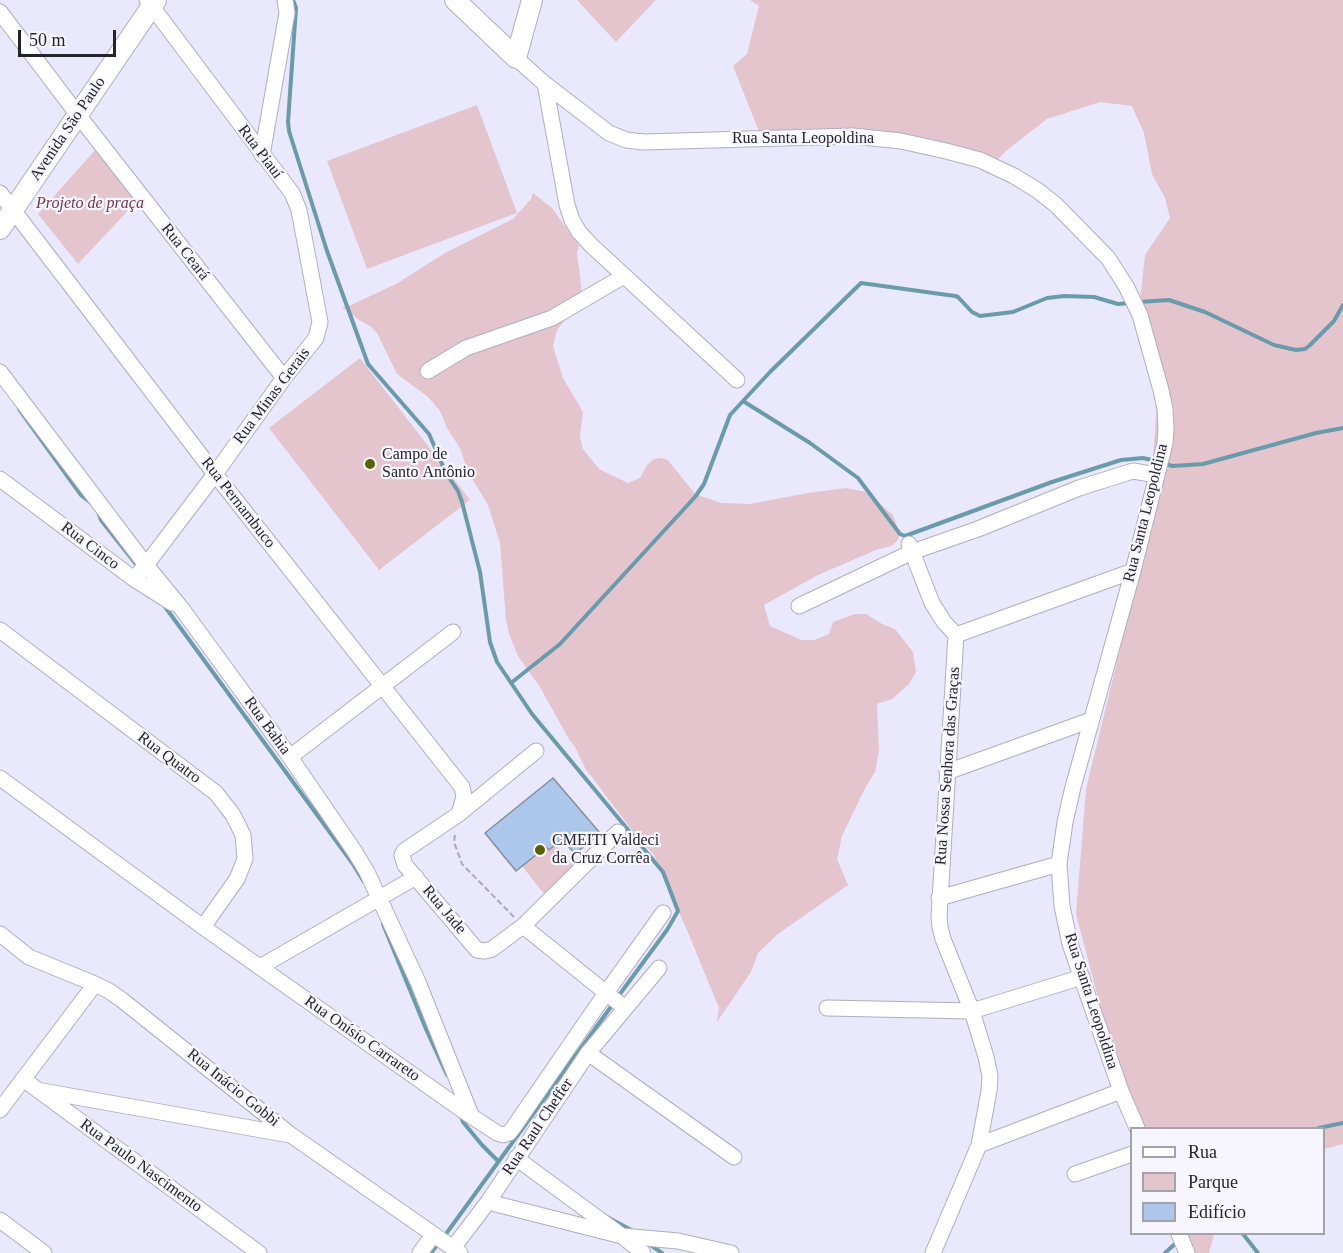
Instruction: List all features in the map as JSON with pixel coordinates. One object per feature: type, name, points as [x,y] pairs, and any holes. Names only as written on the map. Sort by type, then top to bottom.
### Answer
[{"type":"street","points":[[262,155],[287,14],[285,0]]},
{"type":"street","points":[[455,0],[516,58],[532,0]]},
{"type":"street","name":"Rua Piauí","points":[[151,2],[292,193],[297,203],[320,317],[320,327]]},
{"type":"street","name":"Avenida São Paulo","points":[[0,229],[78,115],[151,2]]},
{"type":"street","name":"Rua Ceará","points":[[0,12],[284,378]]},
{"type":"street","name":"Rua Santa Leopoldina","points":[[516,58],[545,84],[609,133],[626,140],[644,142],[853,136],[901,141],[980,160],[1014,176],[1056,205],[1108,258],[1126,286],[1140,315],[1165,409],[1165,443],[1133,571],[1073,787],[1059,864],[1062,906],[1070,944],[1121,1091],[1137,1127]]},
{"type":"street","points":[[545,84],[567,205],[579,232],[737,380]]},
{"type":"street","name":"Rua Pernambuco","points":[[0,193],[215,474],[462,787],[464,797],[459,814]]},
{"type":"street","points":[[428,371],[466,348],[552,318],[624,276]]},
{"type":"street","name":"Rua Minas Gerais","points":[[134,579],[316,338],[320,327]]},
{"type":"street","name":"Rua Bahia","points":[[0,372],[146,566],[182,609],[355,852],[367,872],[418,981],[470,1115]]},
{"type":"street","points":[[798,606],[911,548],[978,529],[1079,488],[1134,471],[1157,475]]},
{"type":"street","name":"Rua Cinco","points":[[0,479],[134,579],[182,609]]},
{"type":"street","points":[[911,548],[932,603],[956,635],[1133,571]]},
{"type":"street","name":"Rua Quatro","points":[[0,630],[216,793],[233,815],[243,836],[245,859],[237,879],[203,927]]},
{"type":"street","points":[[290,758],[453,632]]},
{"type":"street","name":"Rua Nossa Senhora das Graças","points":[[956,635],[939,898],[940,927],[972,1011],[990,1076],[979,1145]]},
{"type":"street","points":[[947,772],[1091,720]]},
{"type":"street","name":"Rua Jade","points":[[536,751],[459,814],[404,851],[402,855],[403,860],[416,877],[477,950],[492,948],[523,926],[618,832]]},
{"type":"street","name":"Rua Onísio Carrareto","points":[[0,778],[203,927],[470,1115],[503,1135],[509,1133],[615,1000],[663,913]]},
{"type":"street","points":[[939,898],[1059,864]]},
{"type":"street","points":[[260,967],[416,877]]},
{"type":"street","points":[[523,926],[615,1000],[659,968]]},
{"type":"street","name":"Rua Inácio Gobbi","points":[[0,934],[29,957],[95,984],[122,1000],[291,1135],[456,1250]]},
{"type":"street","points":[[827,1008],[972,1011],[1082,978]]},
{"type":"street","points":[[0,1110],[95,984]]},
{"type":"street","name":"Rua Raul Cheffer","points":[[456,1250],[588,1053],[615,1000]]},
{"type":"street","points":[[588,1053],[734,1157]]},
{"type":"street","name":"Rua Paulo Nascimento","points":[[23,1079],[260,1253]]},
{"type":"street","points":[[0,1083],[13,1092]]},
{"type":"street","points":[[39,1090],[291,1135]]},
{"type":"street","points":[[933,1253],[979,1145],[1121,1091]]},
{"type":"street","points":[[521,1151],[628,1236],[643,1253]]},
{"type":"street","points":[[1075,1174],[1130,1154]]},
{"type":"street","points":[[488,1202],[628,1236],[678,1241],[731,1253]]},
{"type":"street","points":[[0,1220],[44,1253]]},
{"type":"street","points":[[420,1253],[434,1235]]},
{"type":"street","points":[[1180,1235],[1186,1252]]},
{"type":"path","points":[[459,814],[454,842],[462,864],[523,926]]},
{"type":"green space","points":[[577,0],[656,0],[616,42]]},
{"type":"green space","points":[[750,0],[1343,0],[1343,1144],[1325,1149],[1325,1127],[1139,1127],[1121,1085],[1076,914],[1086,789],[1141,563],[1151,488],[1159,373],[1140,301],[1145,255],[1170,218],[1165,198],[1152,174],[1144,133],[1132,106],[1100,102],[1047,119],[995,162],[961,150],[760,134],[733,66],[747,54],[759,6]]},
{"type":"green space","points":[[477,105],[517,213],[367,269],[327,161]]},
{"type":"green space","name":"Projeto de praça","points":[[97,148],[138,200],[78,264],[38,214]]},
{"type":"green space","points":[[533,193],[552,208],[579,246],[577,253],[582,293],[576,306],[557,330],[553,346],[563,378],[583,412],[580,437],[583,449],[599,469],[628,483],[640,478],[647,465],[654,459],[661,458],[668,460],[695,494],[721,503],[750,504],[846,488],[866,492],[893,515],[900,535],[891,546],[876,550],[818,575],[764,605],[770,626],[801,640],[814,640],[829,634],[833,622],[855,614],[866,614],[895,629],[913,652],[916,672],[909,684],[892,699],[877,704],[879,751],[875,772],[842,836],[837,859],[848,885],[778,934],[758,953],[751,972],[717,1022],[719,1008],[654,855],[637,837],[585,768],[540,687],[518,656],[506,620],[500,543],[488,505],[468,472],[460,448],[447,428],[440,411],[428,397],[397,374],[377,333],[342,307],[396,284],[445,253],[513,219],[531,199]]},
{"type":"green space","name":"Campo de Santo Antônio","points":[[360,358],[470,500],[379,570],[269,428]]},
{"type":"green space","points":[[556,844],[573,866],[545,895],[522,866],[546,847]]},
{"type":"green space","points":[[1183,1235],[1214,1235],[1209,1253],[1191,1253]]},
{"type":"building","points":[[553,778],[600,833],[575,854],[562,839],[549,850],[546,847],[516,871],[485,833]]},
{"type":"waterway","points":[[293,0],[296,8],[289,131],[327,251],[368,364],[429,434],[446,473],[458,491],[480,572],[490,642],[497,662],[532,714],[663,872],[678,911],[667,930],[617,998]]},
{"type":"waterway","points":[[511,683],[560,644],[695,497],[704,484],[730,415],[770,372],[861,283],[955,296],[972,312],[980,316],[1013,312],[1047,298],[1064,296],[1094,297],[1118,304],[1131,303]]},
{"type":"waterway","points":[[1139,302],[1169,300],[1205,312],[1274,345],[1296,350],[1309,346],[1334,321],[1343,305]]},
{"type":"waterway","points":[[743,401],[810,443],[858,478],[900,534],[905,536],[1052,482],[1121,460],[1143,458],[1156,461]]},
{"type":"waterway","points":[[19,409],[81,495],[91,503]]},
{"type":"waterway","points":[[1163,463],[1172,466],[1203,464],[1316,433],[1343,428]]},
{"type":"waterway","points":[[99,514],[101,520],[139,568]]},
{"type":"waterway","points":[[163,604],[364,882]]},
{"type":"waterway","points":[[383,924],[447,1075]]},
{"type":"waterway","points":[[443,1238],[613,1004]]},
{"type":"waterway","points":[[461,1116],[463,1122],[498,1161]]},
{"type":"waterway","points":[[1324,1127],[1343,1123]]},
{"type":"waterway","points":[[607,1217],[635,1232]]},
{"type":"waterway","points":[[1244,1235],[1258,1253]]},
{"type":"waterway","points":[[1165,1253],[1177,1242]]},
{"type":"waterway","points":[[431,1253],[438,1244]]},
{"type":"waterway","points":[[649,1244],[662,1253]]},
{"type":"place","name":"Campo de Santo Antônio","points":[[370,464]]},
{"type":"place","name":"CMEITI Valdeci da Cruz Corrêa","points":[[540,850]]}]
